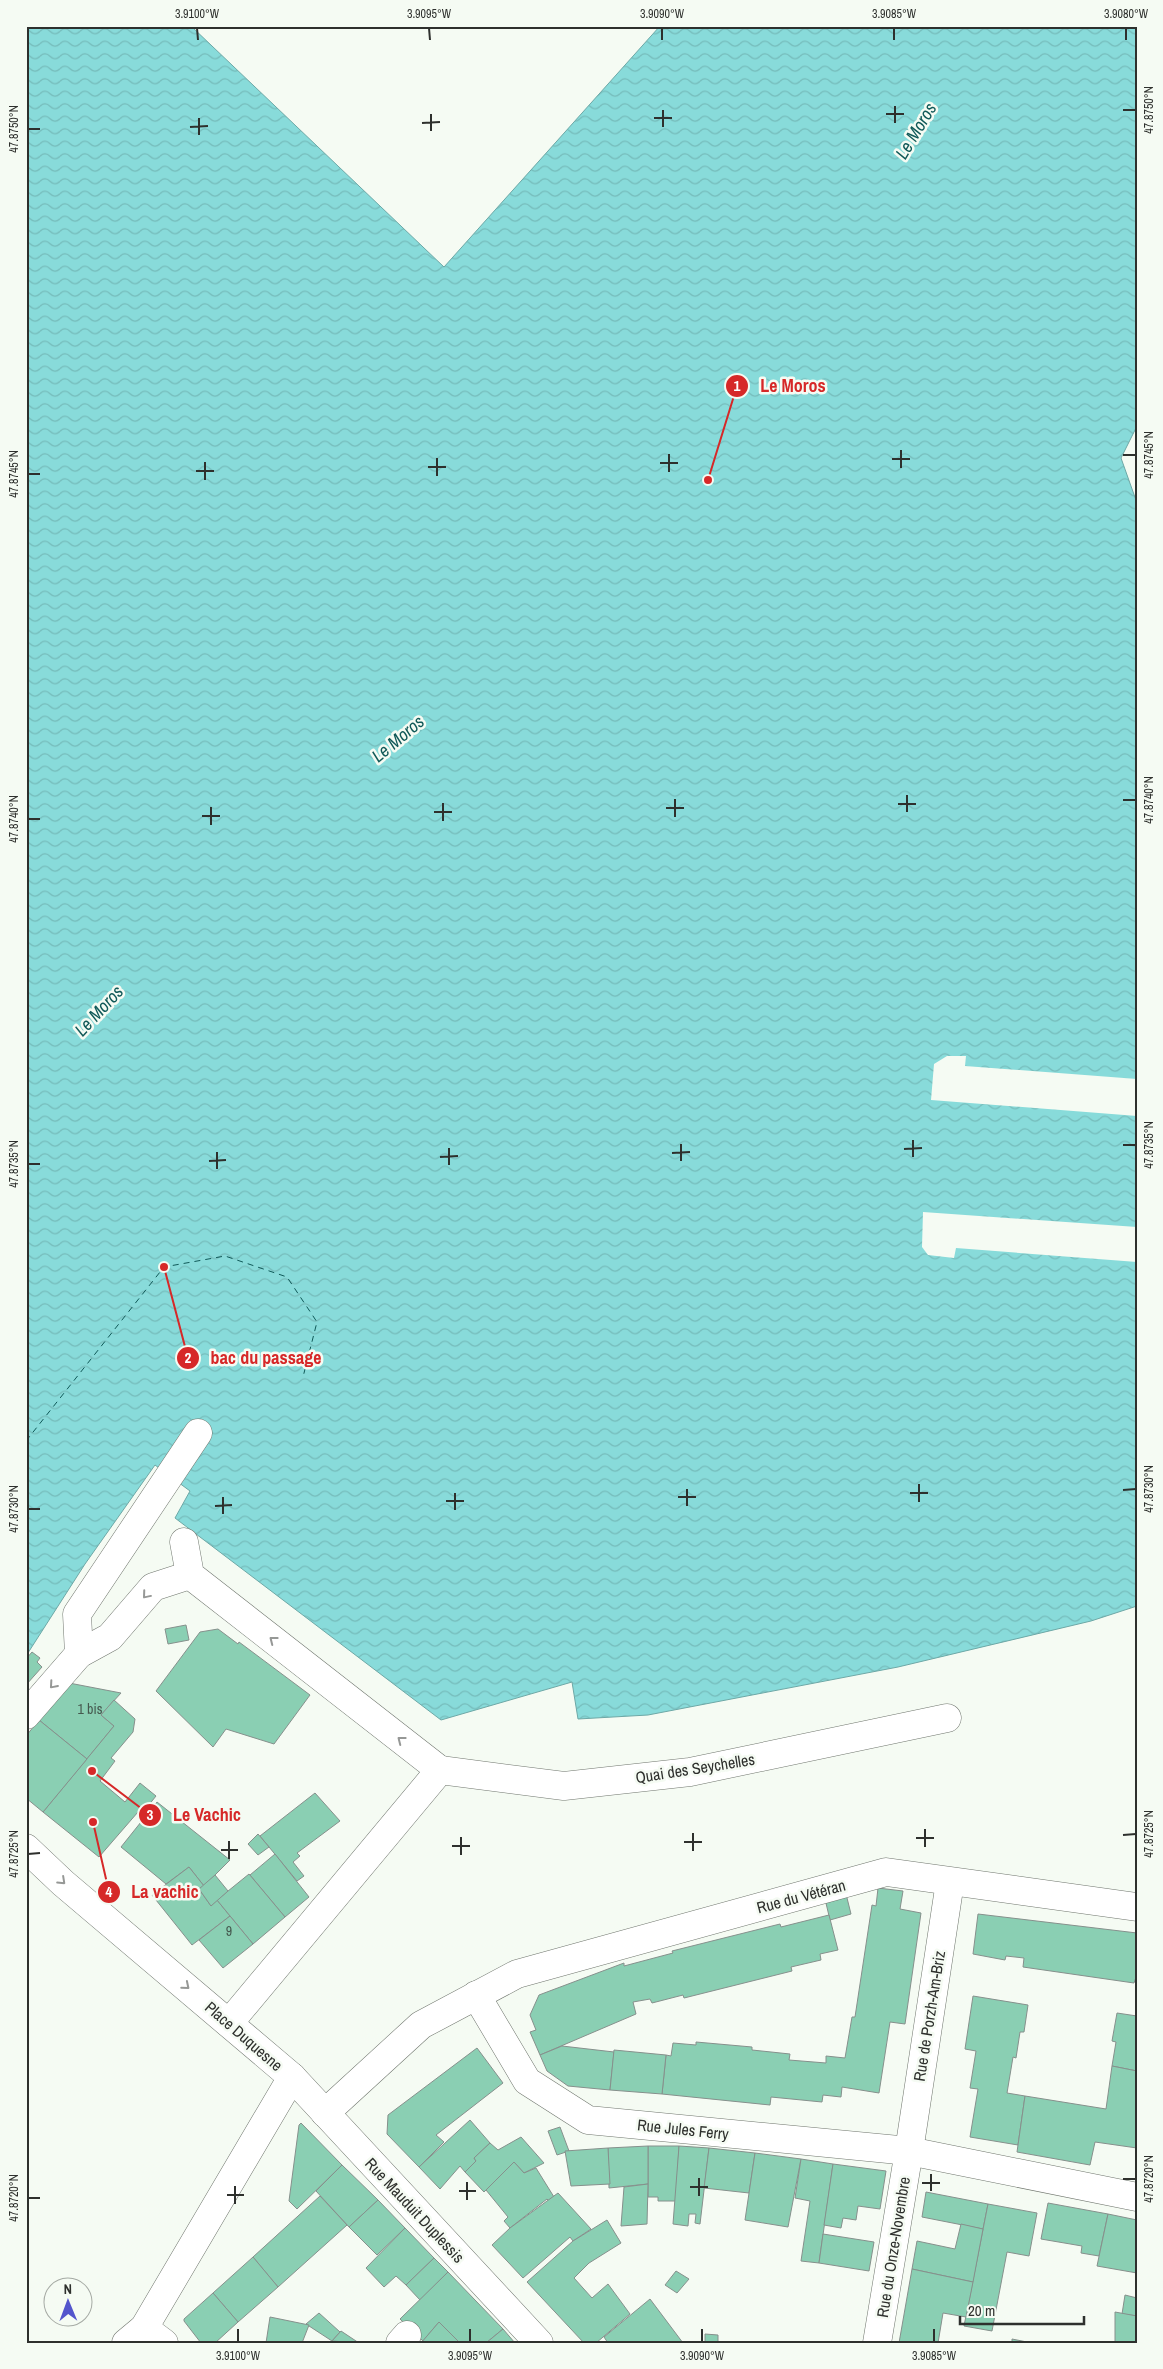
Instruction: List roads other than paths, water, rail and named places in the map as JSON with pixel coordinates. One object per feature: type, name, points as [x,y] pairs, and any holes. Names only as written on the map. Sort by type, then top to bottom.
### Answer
[{"type":"street","points":[[79,1654],[77,1614],[198,1433]]},
{"type":"street","points":[[184,1542],[190,1575],[440,1770],[229,2023]]},
{"type":"street","points":[[26,1715],[79,1654],[110,1637],[153,1587],[190,1575]]},
{"type":"street","name":"Quai des Seychelles","points":[[440,1770],[564,1786],[690,1772],[947,1718]]},
{"type":"street","name":"Place Duquesne","points":[[26,1848],[63,1883],[292,2077],[144,2338]]},
{"type":"street","name":"Rue du Vétéran","points":[[476,1996],[517,1974],[886,1872],[1137,1907]]},
{"type":"street","name":"Rue de Porzh-Am-Briz","points":[[909,2151],[950,1882]]},
{"type":"street","points":[[325,2113],[421,2025],[476,1996]]},
{"type":"street","name":"Rue Jules Ferry","points":[[476,1996],[527,2081],[588,2120],[909,2151],[1137,2197]]},
{"type":"street","name":"Rue Mauduit Duplessis","points":[[292,2077],[539,2343]]},
{"type":"street","name":"Rue du Onze-Novembre","points":[[877,2343],[909,2151]]},
{"type":"water","points":[[26,26],[191,26],[444,267],[660,26],[1137,26],[1137,426],[1121,458],[1137,503],[1137,1606],[1091,1621],[898,1667],[648,1715],[578,1719],[572,1682],[441,1720],[175,1518],[190,1491],[155,1465],[85,1564],[26,1656]]},
{"type":"place","name":"Le Moros","points":[[708,480]]},
{"type":"place","name":"bac du passage","points":[[164,1267]]},
{"type":"place","name":"Le Vachic","points":[[92,1771]]},
{"type":"place","name":"La vachic","points":[[93,1822]]}]
